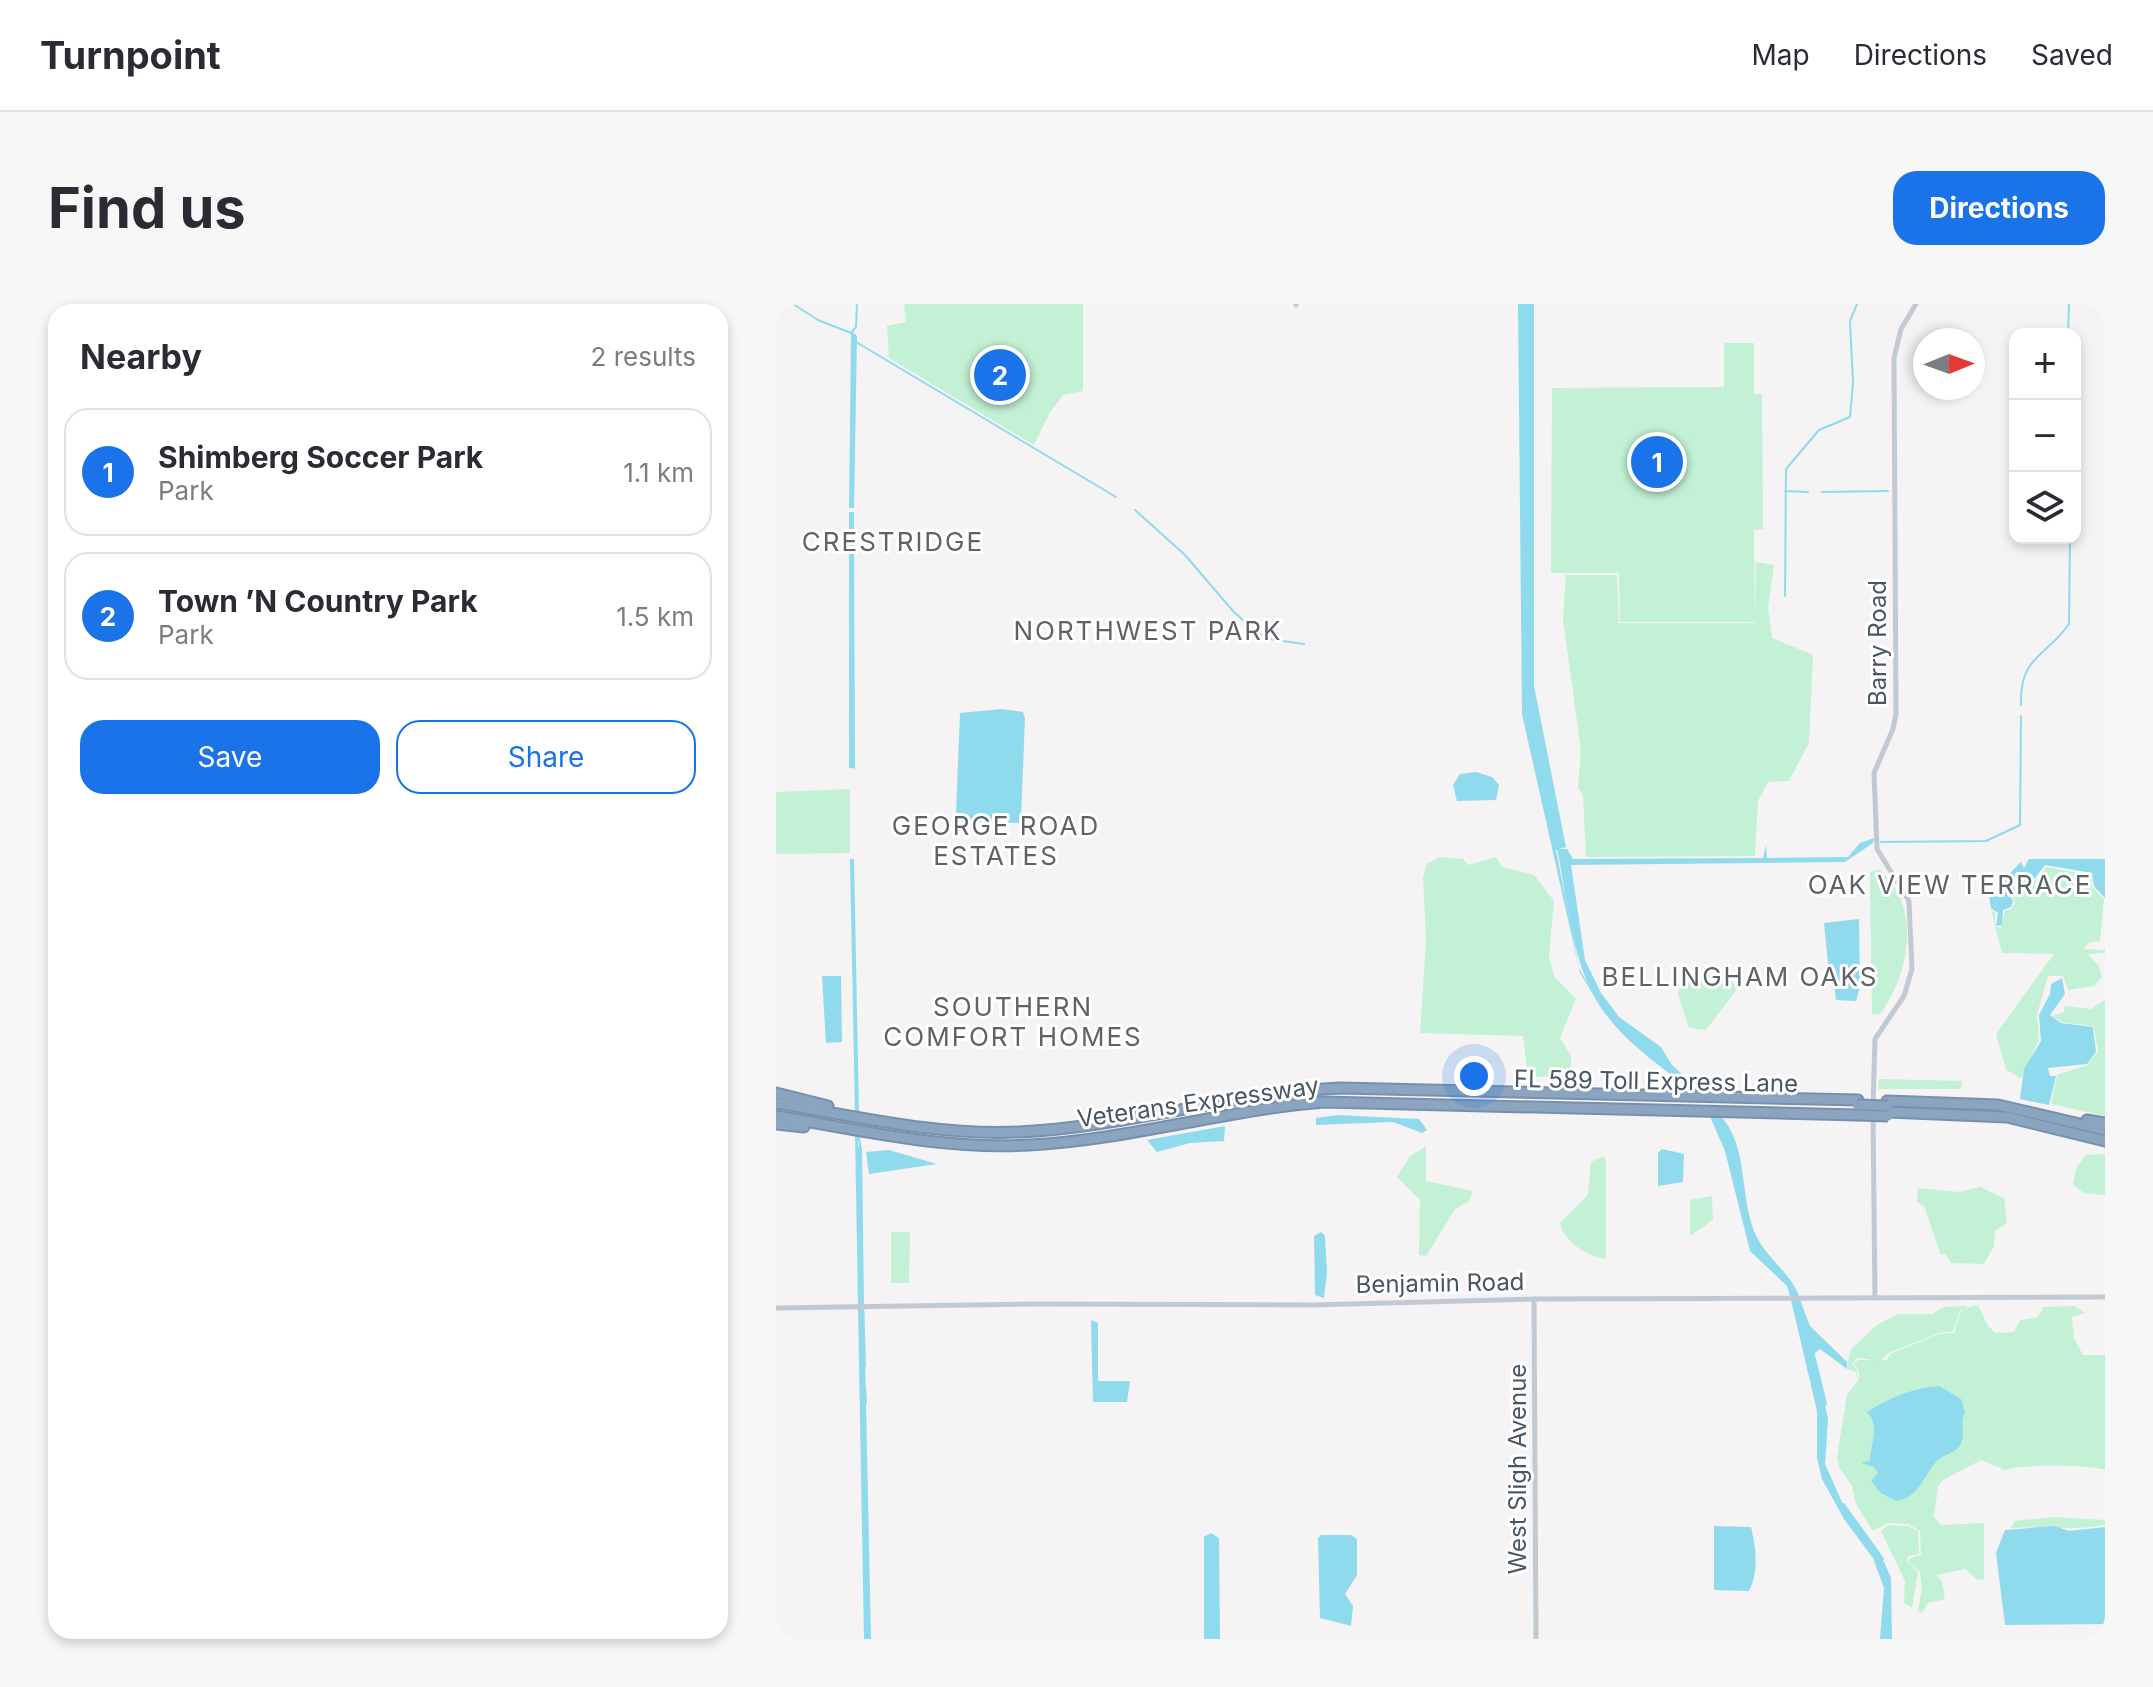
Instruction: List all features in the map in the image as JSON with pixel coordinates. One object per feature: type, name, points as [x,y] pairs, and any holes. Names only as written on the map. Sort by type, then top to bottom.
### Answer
[{"type":"highway","points":[[776,1093],[866,1122]]},
{"type":"highway","name":"Veterans Expressway","points":[[776,1105],[866,1122],[955,1144],[1032,1145],[1293,1097],[1324,1095],[1687,1099],[1888,1109],[2004,1121],[2105,1138]]},
{"type":"highway","name":"Veterans Expressway","points":[[1324,1095],[1764,1113],[1888,1109],[1974,1102],[2040,1113],[2105,1138]]},
{"type":"highway","points":[[2040,1113],[2105,1123]]},
{"type":"highway","name":"Veterans Expressway","points":[[776,1116],[846,1118]]},
{"type":"highway","points":[[776,1124],[846,1118]]},
{"type":"street","name":"Barry Road","points":[[1875,1298],[1872,1052],[1877,1033],[1904,996],[1912,969],[1909,901],[1877,849],[1874,773],[1896,714],[1894,358],[1901,329],[1916,304]]},
{"type":"street","name":"Benjamin Road","points":[[776,1308],[1313,1305],[1534,1299],[2105,1297]]},
{"type":"street","name":"West Sligh Avenue","points":[[1534,1299],[1536,1639]]},
{"type":"green space","points":[[904,304],[1083,304],[1083,391],[1063,395],[1050,412],[1034,445],[889,358],[887,326],[906,322]]},
{"type":"green space","points":[[1724,343],[1754,343],[1754,394],[1762,394],[1763,529],[1754,530],[1755,622],[1620,622],[1619,573],[1551,573],[1552,388],[1724,387]]},
{"type":"green space","points":[[1756,562],[1774,565],[1768,607],[1772,638],[1813,655],[1809,743],[1789,781],[1768,782],[1758,801],[1755,856],[1586,857],[1583,795],[1578,788],[1581,751],[1563,619],[1566,575],[1617,575],[1619,623],[1755,623]]},
{"type":"green space","points":[[850,789],[850,853],[776,854],[776,792]]},
{"type":"green space","points":[[1440,857],[1463,859],[1468,865],[1496,857],[1502,867],[1534,875],[1554,901],[1549,957],[1554,976],[1576,999],[1560,1038],[1571,1056],[1571,1076],[1528,1077],[1523,1036],[1420,1033],[1426,940],[1423,877],[1427,864]]},
{"type":"green space","points":[[2046,867],[2092,875],[2092,887],[2104,899],[2100,941],[2090,942],[2083,949],[2105,950],[2105,953],[2087,954],[2099,966],[2102,977],[2094,986],[2068,990],[2063,976],[2048,976],[2037,1015],[2039,1040],[2021,1078],[2006,1070],[1996,1034],[2054,954],[2002,953],[1995,926],[2001,928],[2005,911],[2012,908],[2015,901],[2010,887],[2032,882]]},
{"type":"green space","points":[[1879,869],[1893,884],[1902,902],[1907,940],[1899,979],[1880,1014],[1872,1015],[1870,872]]},
{"type":"green space","points":[[1705,969],[1724,975],[1737,989],[1706,1030],[1689,1028],[1678,994],[1680,986]]},
{"type":"green space","points":[[2105,1000],[2105,1116],[2051,1104],[2057,1075],[2087,1065],[2098,1052],[2094,1026],[2061,1022],[2053,1016],[2064,1012],[2064,1006],[2091,1009]]},
{"type":"green space","points":[[1879,1079],[1962,1081],[1961,1089],[1878,1089]]},
{"type":"green space","points":[[1426,1146],[1426,1181],[1473,1191],[1468,1202],[1455,1209],[1426,1256],[1419,1255],[1420,1200],[1397,1177],[1410,1156]]},
{"type":"green space","points":[[2105,1154],[2105,1195],[2084,1193],[2073,1185],[2076,1168],[2086,1155]]},
{"type":"green space","points":[[1604,1156],[1606,1259],[1578,1247],[1567,1237],[1560,1223],[1588,1195],[1591,1162]]},
{"type":"green space","points":[[1980,1187],[2004,1198],[2007,1223],[1995,1231],[1994,1246],[1984,1264],[1951,1263],[1946,1254],[1941,1255],[1924,1206],[1917,1202],[1918,1188],[1959,1192]]},
{"type":"green space","points":[[1712,1196],[1713,1220],[1690,1236],[1690,1200]]},
{"type":"green space","points":[[891,1232],[910,1232],[909,1283],[891,1283]]},
{"type":"green space","points":[[1978,1305],[1988,1326],[1996,1333],[2014,1332],[2020,1320],[2038,1317],[2043,1307],[2074,1306],[2085,1313],[2072,1317],[2074,1338],[2083,1355],[2105,1355],[2105,1470],[2054,1466],[2005,1470],[1981,1460],[1943,1480],[1938,1487],[1934,1517],[1941,1525],[1984,1523],[1984,1579],[1978,1580],[1965,1569],[1936,1575],[1942,1581],[1945,1599],[1928,1603],[1922,1613],[1918,1611],[1922,1589],[1920,1572],[1908,1562],[1910,1558],[1921,1555],[1920,1531],[1908,1524],[1888,1523],[1873,1531],[1856,1504],[1852,1486],[1839,1467],[1837,1457],[1847,1395],[1859,1379],[1859,1371],[1853,1363],[1859,1360],[1887,1360],[1890,1354],[1939,1334],[1954,1333],[1962,1309]]},
{"type":"green space","points":[[1969,1306],[1961,1309],[1953,1331],[1939,1333],[1889,1353],[1880,1361],[1858,1358],[1852,1363],[1858,1372],[1855,1381],[1857,1372],[1847,1369],[1850,1350],[1878,1324],[1898,1314],[1932,1314],[1943,1307]]},
{"type":"green space","points":[[2055,1517],[2105,1520],[2105,1525],[2011,1528],[2014,1521]]},
{"type":"green space","points":[[1888,1525],[1908,1526],[1918,1531],[1919,1554],[1908,1556],[1907,1562],[1918,1572],[1912,1608],[1904,1603],[1905,1581],[1881,1531]]},
{"type":"water","points":[[1518,304],[1534,304],[1534,686],[1566,847],[1556,850],[1579,968],[1606,1016],[1580,973],[1522,714]]},
{"type":"water","points":[[851,330],[857,336],[854,508],[849,508]]},
{"type":"water","points":[[849,512],[854,512],[854,768],[849,768]]},
{"type":"water","points":[[1001,709],[1023,712],[1025,719],[1021,818],[1019,823],[962,822],[956,812],[960,713]]},
{"type":"water","points":[[1476,772],[1492,777],[1499,785],[1496,800],[1457,801],[1453,785],[1460,774]]},
{"type":"water","points":[[1874,838],[1873,843],[1845,862],[1571,865],[1585,960],[1601,993],[1619,1017],[1661,1047],[1672,1065],[1702,1092],[1694,1092],[1657,1064],[1633,1044],[1602,1009],[1583,972],[1577,952],[1557,849],[1567,849],[1573,859],[1763,858],[1766,845],[1767,858],[1848,857],[1860,843]]},
{"type":"water","points":[[850,859],[854,859],[859,1114],[855,1113]]},
{"type":"water","points":[[2029,859],[2105,859],[2105,898],[2094,886],[2092,873],[2045,865],[2032,882],[2009,885],[2007,890],[2013,901],[2011,907],[2003,910],[2002,925],[1996,926],[1998,913],[1991,908],[1989,896],[1997,896],[2003,875],[2009,874],[2021,862],[2024,868]]},
{"type":"water","points":[[1859,919],[1860,987],[1856,1001],[1836,1000],[1833,975],[1829,973],[1824,923]]},
{"type":"water","points":[[822,976],[841,976],[842,1042],[826,1043]]},
{"type":"water","points":[[2062,978],[2065,994],[2050,1015],[2061,1023],[2093,1027],[2096,1052],[2087,1064],[2048,1068],[2050,1076],[2056,1076],[2049,1105],[2020,1099],[2024,1069],[2041,1041],[2039,1015],[2050,994],[2051,984]]},
{"type":"water","points":[[1709,1114],[1719,1114],[1729,1127],[1739,1155],[1754,1231],[1799,1296],[1790,1296],[1787,1286],[1750,1251],[1725,1151]]},
{"type":"water","points":[[1338,1115],[1419,1119],[1427,1130],[1422,1133],[1393,1122],[1316,1125],[1316,1118]]},
{"type":"water","points":[[1225,1126],[1224,1141],[1190,1143],[1157,1152],[1147,1140]]},
{"type":"water","points":[[855,1132],[859,1132],[858,1146],[862,1148],[864,1305],[858,1305]]},
{"type":"water","points":[[1662,1149],[1684,1154],[1683,1182],[1658,1186],[1658,1153]]},
{"type":"water","points":[[889,1150],[937,1164],[869,1174],[866,1152]]},
{"type":"water","points":[[1321,1232],[1325,1236],[1327,1272],[1324,1298],[1315,1295],[1314,1236]]},
{"type":"water","points":[[1791,1300],[1800,1300],[1810,1326],[1847,1362],[1847,1369],[1820,1349],[1813,1355],[1828,1419],[1825,1464],[1846,1511],[1884,1562],[1891,1578],[1892,1639],[1880,1639],[1884,1588],[1873,1558],[1844,1519],[1822,1479],[1817,1458],[1817,1411]]},
{"type":"water","points":[[858,1309],[864,1309],[871,1639],[864,1639]]},
{"type":"water","points":[[1091,1320],[1098,1323],[1098,1381],[1130,1381],[1127,1402],[1093,1402]]},
{"type":"water","points":[[1939,1386],[1961,1399],[1965,1413],[1961,1443],[1956,1450],[1936,1462],[1910,1496],[1896,1501],[1881,1493],[1871,1481],[1878,1473],[1874,1467],[1861,1463],[1870,1461],[1874,1435],[1873,1423],[1867,1412],[1901,1394]]},
{"type":"water","points":[[1714,1526],[1751,1527],[1756,1559],[1749,1591],[1714,1590]]},
{"type":"water","points":[[2054,1526],[2069,1531],[2105,1527],[2105,1624],[2005,1625],[1996,1553],[2005,1530]]},
{"type":"water","points":[[1211,1533],[1219,1538],[1220,1639],[1204,1639],[1204,1537]]},
{"type":"water","points":[[1321,1535],[1351,1535],[1357,1539],[1357,1575],[1345,1594],[1353,1606],[1351,1626],[1320,1618],[1318,1538]]},
{"type":"waterway","points":[[793,304],[818,320],[851,333]]},
{"type":"waterway","points":[[851,333],[856,327],[857,304]]},
{"type":"waterway","points":[[1785,596],[1786,469],[1819,430],[1850,417],[1853,382],[1850,321],[1857,304]]},
{"type":"waterway","points":[[2068,328],[2069,304]]},
{"type":"waterway","points":[[856,342],[1116,497]]},
{"type":"waterway","points":[[1785,491],[1808,492]]},
{"type":"waterway","points":[[1822,492],[1888,491]]},
{"type":"waterway","points":[[1135,510],[1185,555],[1233,611],[1255,631],[1268,639],[1304,644]]},
{"type":"waterway","points":[[853,521],[854,768]]},
{"type":"waterway","points":[[2021,705],[2022,689],[2030,666],[2069,624],[2070,544]]},
{"type":"waterway","points":[[1881,842],[1986,841],[2020,825],[2021,716]]},
{"type":"waterway","points":[[858,1133],[861,1150]]},
{"type":"waterway","points":[[863,1300],[865,1366]]},
{"type":"waterway","points":[[1812,1351],[1825,1404]]},
{"type":"waterway","points":[[865,1388],[866,1402]]},
{"type":"waterway","points":[[1843,1505],[1882,1559]]},
{"type":"place","name":"Town ’N Country Park","points":[[1000,375]]},
{"type":"place","name":"Shimberg Soccer Park","points":[[1657,462]]},
{"type":"district","name":"CRESTRIDGE","points":[[893,541]]},
{"type":"district","name":"NORTHWEST PARK","points":[[1148,630]]},
{"type":"district","name":"GEORGE ROAD ESTATES","points":[[996,840]]},
{"type":"district","name":"OAK VIEW TERRACE","points":[[1950,884]]},
{"type":"district","name":"BELLINGHAM OAKS","points":[[1740,976]]},
{"type":"district","name":"SOUTHERN COMFORT HOMES","points":[[1013,1021]]}]
